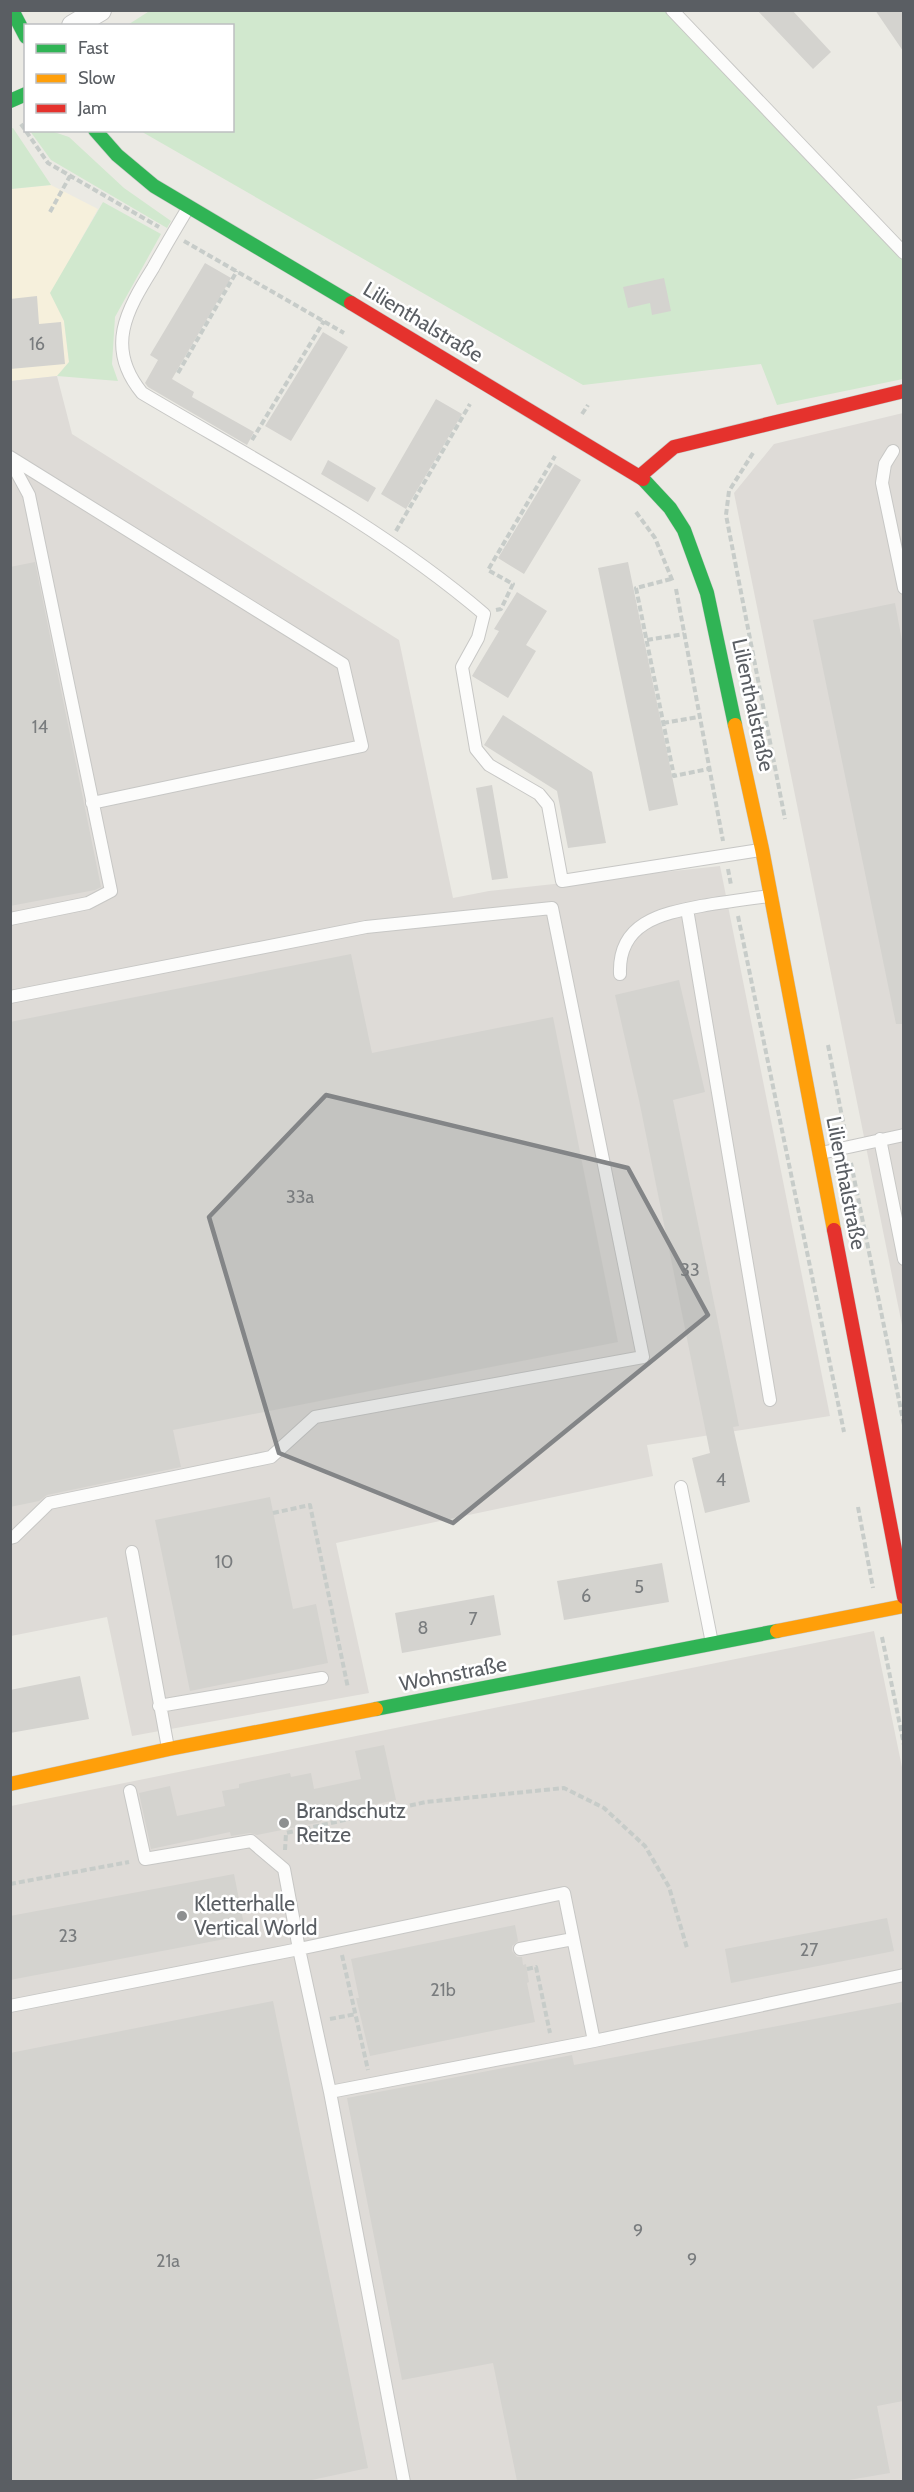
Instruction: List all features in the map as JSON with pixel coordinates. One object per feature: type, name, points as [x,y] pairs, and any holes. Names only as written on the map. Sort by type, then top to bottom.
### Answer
[{"type":"main road","points":[[15,16],[24,33]]},
{"type":"main road","points":[[10,101],[24,94]]},
{"type":"main road","name":"Lilienthalstraße","points":[[97,132],[117,155],[154,186],[640,476],[670,508],[684,530],[707,593],[762,849],[903,1597]]},
{"type":"main road","points":[[640,476],[674,447],[903,391]]},
{"type":"main road","name":"Wohnstraße","points":[[10,1784],[169,1749],[354,1715],[903,1606]]},
{"type":"street","points":[[76,24],[100,10]]},
{"type":"lane","points":[[672,10],[903,253]]},
{"type":"lane","points":[[189,207],[132,302],[124,323],[122,349],[129,377],[142,393],[390,542],[442,578],[483,614],[478,638],[462,667],[476,749],[489,765],[539,794],[548,805],[562,880],[762,849]]},
{"type":"lane","points":[[892,450],[885,464],[882,483],[903,588]]},
{"type":"lane","points":[[10,458],[343,664],[362,746],[92,803]]},
{"type":"lane","points":[[10,458],[29,495],[111,891],[88,903],[10,919]]},
{"type":"lane","points":[[620,974],[621,951],[636,929],[663,915],[771,896]]},
{"type":"lane","points":[[10,997],[366,927],[552,908],[643,1357],[315,1417],[272,1456],[49,1503],[14,1537],[10,1538]]},
{"type":"lane","points":[[687,909],[770,1400]]},
{"type":"lane","points":[[819,1154],[903,1135]]},
{"type":"lane","points":[[880,1139],[903,1258]]},
{"type":"lane","points":[[681,1487],[712,1644]]},
{"type":"lane","points":[[132,1552],[159,1706],[169,1749]]},
{"type":"lane","points":[[159,1706],[322,1678]]},
{"type":"lane","points":[[130,1791],[145,1859],[251,1840],[284,1869],[330,2092],[404,2481]]},
{"type":"lane","points":[[10,2006],[339,1941],[564,1893],[594,2041]]},
{"type":"lane","points":[[520,1950],[573,1939]]},
{"type":"lane","points":[[330,2092],[594,2041],[903,1975]]},
{"type":"path","points":[[20,121],[24,127]]},
{"type":"path","points":[[27,132],[48,163],[345,333]]},
{"type":"path","points":[[50,212],[70,176]]},
{"type":"path","points":[[178,373],[237,271]]},
{"type":"path","points":[[244,453],[324,321]]},
{"type":"path","points":[[460,398],[480,410]]},
{"type":"path","points":[[390,542],[470,404]]},
{"type":"path","points":[[483,614],[501,609],[513,584],[488,570],[556,454],[547,448]]},
{"type":"path","points":[[754,452],[729,491],[726,515],[787,831]]},
{"type":"path","points":[[632,507],[654,538],[676,590],[734,901],[846,1441]]},
{"type":"path","points":[[671,579],[636,588],[674,776],[708,769]]},
{"type":"path","points":[[647,640],[684,634]]},
{"type":"path","points":[[663,723],[699,717]]},
{"type":"path","points":[[828,1041],[903,1425]]},
{"type":"path","points":[[856,1496],[903,1745]]},
{"type":"path","points":[[273,1513],[310,1505],[354,1715]]},
{"type":"path","points":[[284,1869],[286,1833],[426,1802],[564,1788],[604,1808],[645,1846],[669,1887],[687,1948]]},
{"type":"path","points":[[10,1884],[145,1859]]},
{"type":"path","points":[[339,1941],[369,2075]]},
{"type":"path","points":[[526,1969],[536,1967],[553,2049]]},
{"type":"path","points":[[315,2022],[356,2014]]},
{"type":"highlighted area","points":[[326,1095],[628,1168],[708,1315],[453,1523],[279,1453],[209,1217]]},
{"type":"shaded area","points":[[51,185],[98,209],[51,293],[64,321],[69,362],[57,376],[11,381],[11,189]]},
{"type":"shaded area","points":[[57,376],[72,434],[399,640],[453,898],[489,891],[720,866],[830,1416],[647,1445],[653,1476],[336,1543],[369,1693],[132,1736],[107,1617],[11,1636],[10,381]]},
{"type":"shaded area","points":[[903,413],[903,1330],[734,493],[774,444]]},
{"type":"shaded area","points":[[874,1631],[904,1777],[903,2481],[11,2482],[11,1806]]},
{"type":"green space","points":[[151,10],[670,11],[903,259],[903,379],[777,405],[761,364],[583,385],[144,133],[234,132],[234,24],[129,24]]},
{"type":"green space","points":[[13,128],[51,185],[11,189],[10,129]]},
{"type":"green space","points":[[31,132],[54,132],[69,137],[124,188],[171,221],[167,228],[51,160]]},
{"type":"green space","points":[[103,202],[161,234],[115,317],[112,364],[118,381],[57,376],[69,362],[64,321],[50,293]]},
{"type":"building","points":[[757,10],[792,10],[831,52],[813,69]]},
{"type":"building","points":[[875,10],[903,10],[903,51]]},
{"type":"building","points":[[205,263],[231,278],[172,379],[194,392],[192,397],[254,432],[247,445],[148,387],[145,383],[158,360],[150,355]]},
{"type":"building","points":[[664,278],[671,311],[652,315],[650,303],[628,308],[623,287]]},
{"type":"building","points":[[37,296],[39,324],[61,322],[65,364],[10,369],[10,299]]},
{"type":"building","points":[[323,332],[348,347],[291,441],[265,426]]},
{"type":"building","points":[[436,399],[462,414],[406,509],[381,494]]},
{"type":"building","points":[[328,460],[376,488],[368,502],[321,474]]},
{"type":"building","points":[[555,464],[581,480],[524,574],[498,558]]},
{"type":"building","points":[[35,562],[101,887],[10,906],[10,567]]},
{"type":"building","points":[[628,562],[678,805],[649,811],[598,568]]},
{"type":"building","points":[[517,592],[547,611],[526,645],[536,651],[508,698],[472,676],[499,631],[494,629]]},
{"type":"building","points":[[895,603],[903,646],[903,1024],[896,1024],[813,620]]},
{"type":"building","points":[[503,715],[592,772],[606,843],[568,848],[557,791],[484,745]]},
{"type":"building","points":[[492,785],[508,878],[492,880],[476,788]]},
{"type":"building","points":[[351,954],[372,1053],[553,1017],[618,1342],[173,1430],[181,1467],[47,1495],[39,1501],[10,1507],[10,1022]]},
{"type":"building","points":[[679,980],[705,1092],[673,1100],[739,1426],[733,1427],[750,1502],[705,1513],[692,1458],[710,1453],[639,1100],[615,995]]},
{"type":"building","points":[[270,1497],[293,1609],[316,1604],[328,1663],[190,1691],[155,1520]]},
{"type":"building","points":[[662,1563],[669,1602],[564,1620],[557,1581]]},
{"type":"building","points":[[494,1595],[501,1635],[402,1653],[395,1613]]},
{"type":"building","points":[[80,1676],[89,1719],[10,1733],[10,1690]]},
{"type":"building","points":[[384,1745],[396,1800],[320,1816],[321,1822],[257,1835],[250,1833],[231,1836],[230,1832],[151,1849],[139,1793],[170,1786],[177,1816],[225,1806],[222,1791],[239,1788],[239,1784],[290,1773],[291,1777],[311,1773],[314,1789],[361,1779],[355,1751]]},
{"type":"building","points":[[234,1874],[246,1935],[10,1980],[10,1916]]},
{"type":"building","points":[[887,1918],[894,1951],[731,1983],[725,1949]]},
{"type":"building","points":[[515,1925],[518,1941],[512,1946],[512,1951],[517,1957],[522,1957],[523,1965],[526,1964],[529,1982],[527,1983],[535,2022],[370,2056],[356,1998],[359,1998],[351,1959]]},
{"type":"building","points":[[273,2001],[368,2468],[307,2481],[10,2481],[10,2053]]},
{"type":"building","points":[[903,2002],[903,2401],[877,2406],[890,2473],[843,2481],[517,2481],[493,2363],[402,2380],[347,2098],[572,2055],[574,2065]]},
{"type":"traffic: fast","points":[[12,10],[24,33]]},
{"type":"traffic: fast","points":[[10,101],[24,95]]},
{"type":"traffic: fast","points":[[97,132],[117,155],[154,186],[351,303]]},
{"type":"traffic: fast","points":[[643,479],[670,508],[684,530],[707,593],[735,725]]},
{"type":"traffic: fast","points":[[376,1709],[777,1631]]},
{"type":"traffic: slow","points":[[735,725],[762,849],[834,1230]]},
{"type":"traffic: slow","points":[[777,1631],[904,1606]]},
{"type":"traffic: slow","points":[[10,1784],[169,1749],[376,1709]]},
{"type":"traffic: jam","points":[[351,303],[643,479]]},
{"type":"traffic: jam","points":[[640,476],[674,447],[904,391]]},
{"type":"traffic: jam","points":[[834,1230],[904,1597]]},
{"type":"place","name":"Brandschutz Reitze","points":[[284,1823]]},
{"type":"place","name":"Kletterhalle Vertical World","points":[[182,1916]]}]
